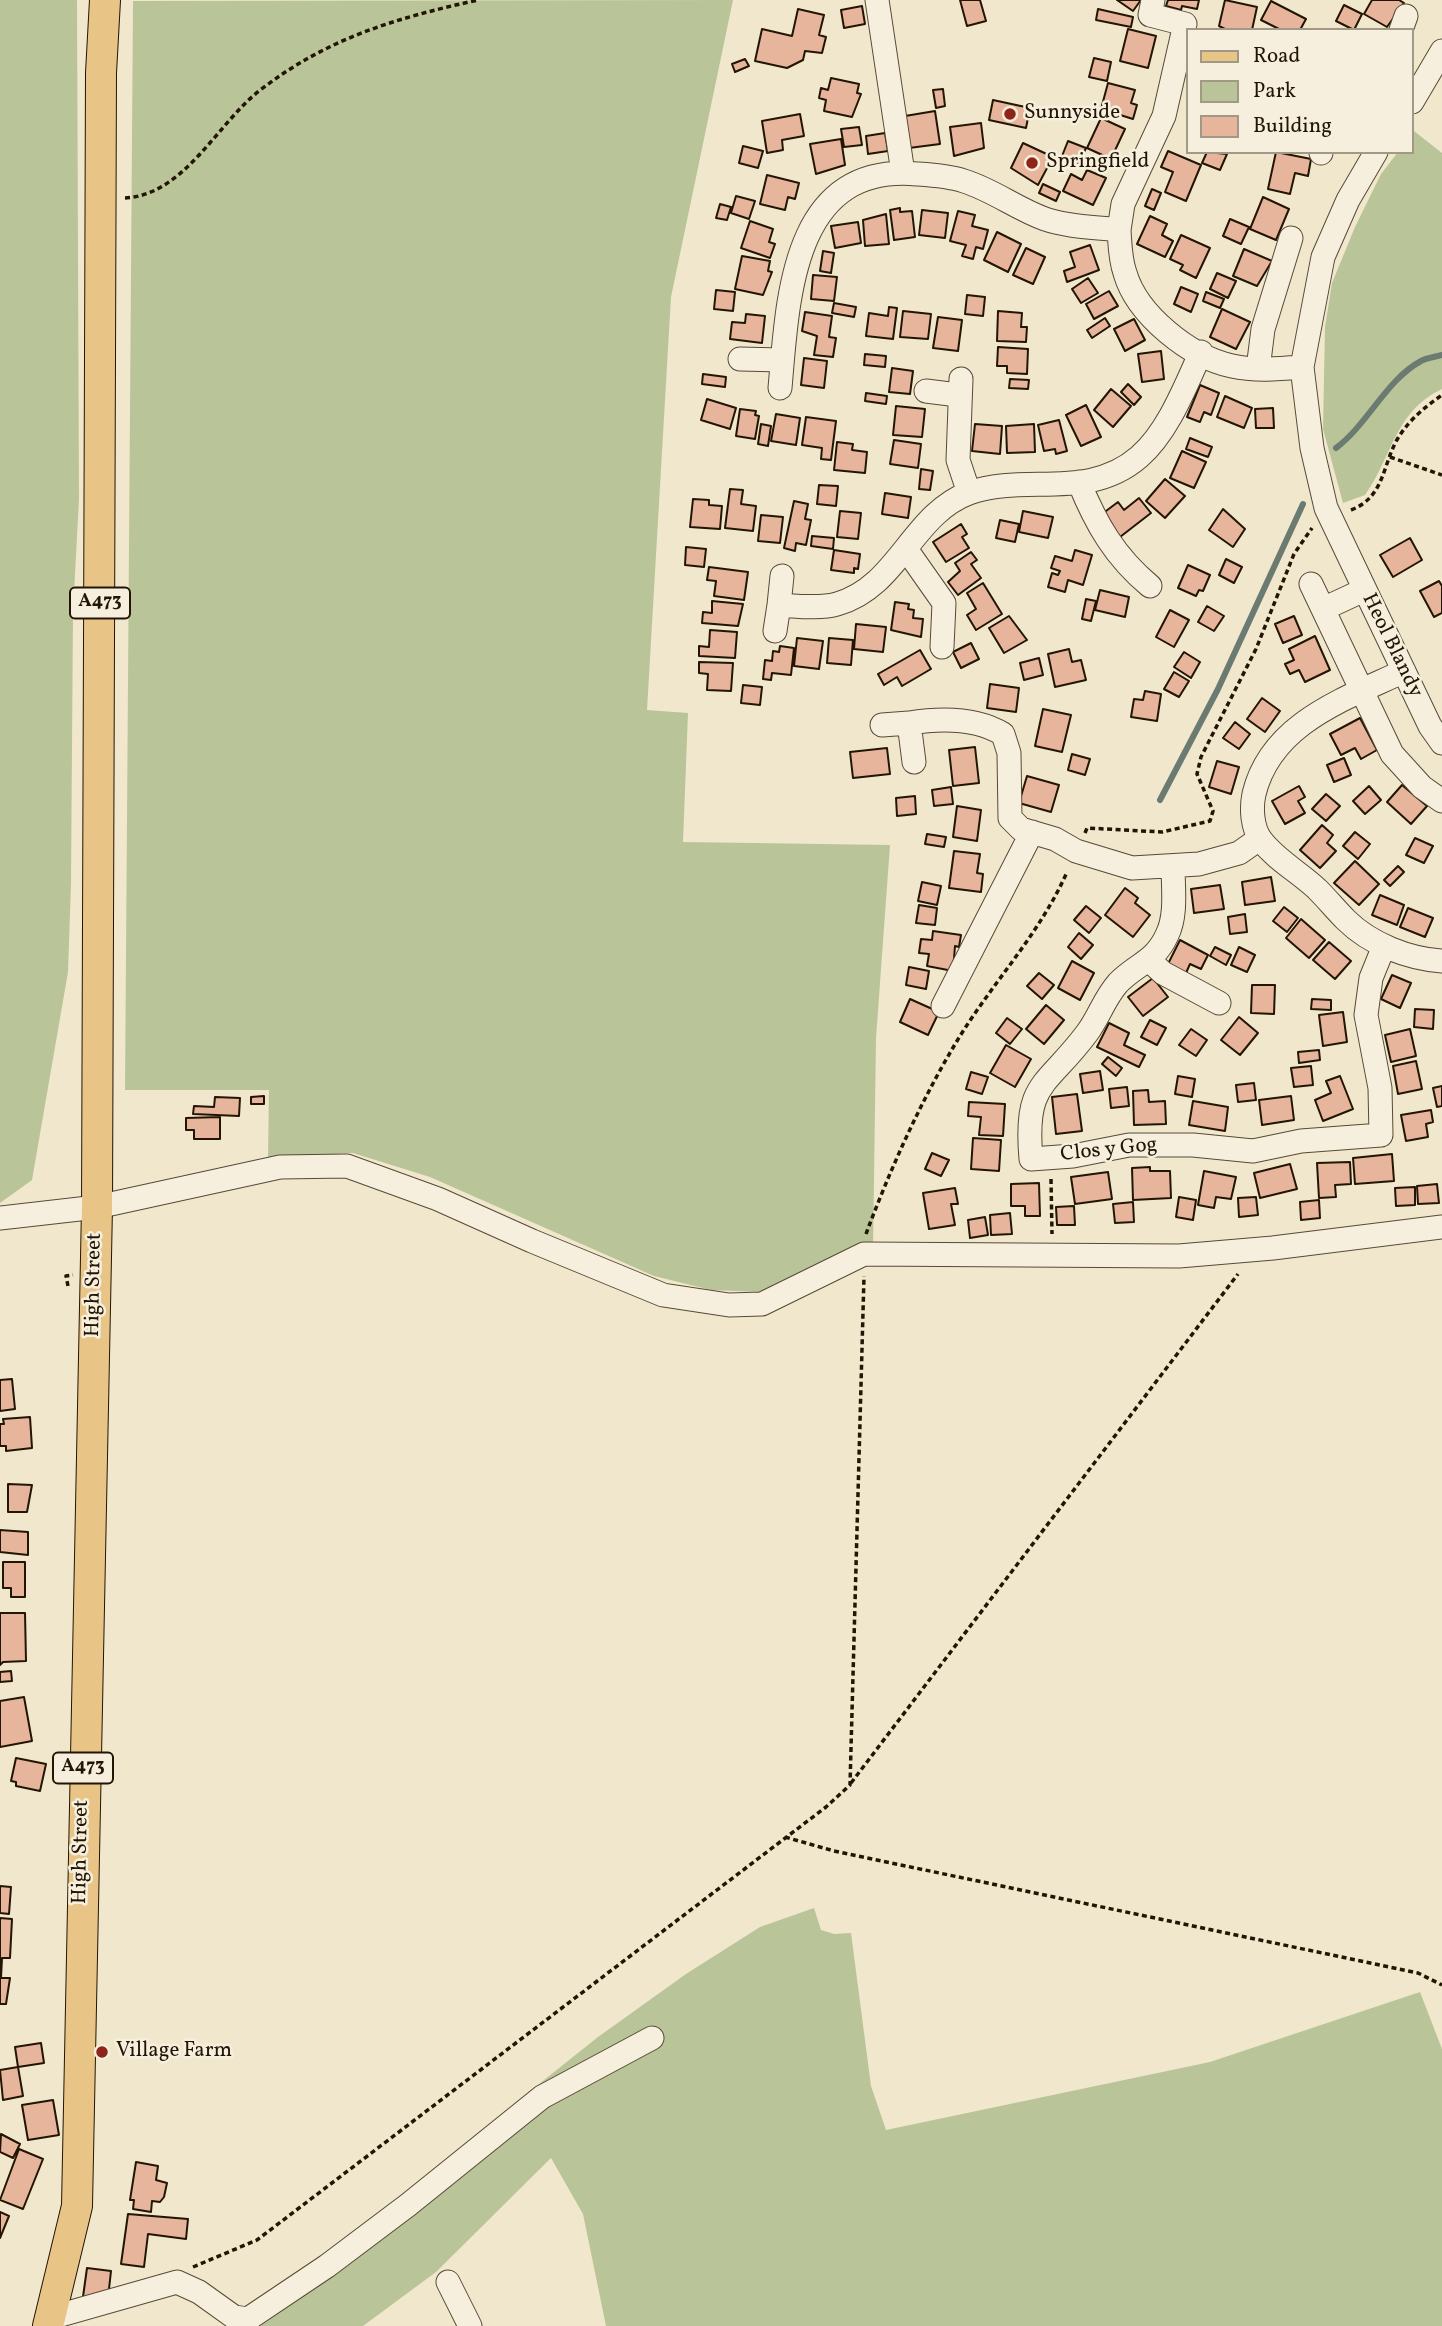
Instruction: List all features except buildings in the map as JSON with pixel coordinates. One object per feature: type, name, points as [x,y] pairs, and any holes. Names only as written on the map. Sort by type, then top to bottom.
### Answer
[{"type":"main road","name":"A473","points":[[97,1207],[101,73],[105,0]]},
{"type":"main road","name":"High Street","points":[[49,2322],[77,2206],[83,1777],[97,1207]]},
{"type":"street","points":[[877,0],[903,173]]},
{"type":"street","points":[[1153,0],[1150,15],[1185,23],[1184,48],[1164,116],[1123,204],[1119,230],[1125,275],[1135,294],[1167,330],[1200,352],[1230,365],[1258,369],[1302,367]]},
{"type":"street","points":[[1414,99],[1442,51]]},
{"type":"street","name":"Heol Blandy","points":[[1375,154],[1348,200],[1323,257],[1302,367],[1312,448],[1330,518],[1430,726],[1442,743]]},
{"type":"street","points":[[780,388],[793,280],[810,229],[829,200],[858,179],[903,173],[962,180],[1003,197],[1044,219],[1068,225],[1119,230]]},
{"type":"street","points":[[1258,369],[1263,330],[1291,238]]},
{"type":"street","points":[[779,605],[835,605],[853,598],[880,580],[931,517],[969,493],[1098,480],[1119,471],[1140,456],[1171,412],[1200,352]]},
{"type":"street","points":[[740,359],[782,360]]},
{"type":"street","points":[[926,391],[960,387],[958,460],[969,493]]},
{"type":"street","points":[[1079,482],[1094,518],[1113,549],[1150,586]]},
{"type":"street","points":[[906,550],[944,603],[946,615],[942,647]]},
{"type":"street","points":[[775,631],[782,576]]},
{"type":"street","points":[[1311,584],[1392,754],[1422,787],[1442,801]]},
{"type":"street","points":[[1322,609],[1363,587]]},
{"type":"street","points":[[1404,671],[1317,711],[1298,726],[1265,766],[1253,801],[1252,815],[1259,839],[1317,889],[1348,922],[1384,946],[1442,961]]},
{"type":"street","points":[[882,725],[931,720],[985,723],[1003,734],[1009,753],[1010,818],[1021,829],[1055,839],[1076,851],[1132,868],[1199,864],[1240,853],[1259,839]]},
{"type":"street","points":[[909,723],[914,762]]},
{"type":"street","points":[[943,1006],[1032,832]]},
{"type":"street","name":"Clos y Gog","points":[[1173,866],[1173,905],[1169,932],[1157,954],[1121,980],[1105,998],[1088,1031],[1034,1095],[1029,1134],[1031,1159],[1129,1145],[1193,1145],[1253,1151],[1301,1141],[1381,1135],[1380,1088],[1366,1015],[1371,978],[1384,946]]},
{"type":"street","points":[[1149,960],[1163,973],[1219,1003]]},
{"type":"street","points":[[0,1218],[97,1207],[281,1167],[347,1166],[439,1199],[663,1295],[729,1306],[762,1304],[822,1277],[864,1254],[1179,1256],[1256,1250],[1442,1227]]},
{"type":"street","points":[[49,2322],[177,2282],[199,2292],[234,2317],[248,2319],[327,2266],[398,2213],[542,2097],[652,2038]]},
{"type":"street","points":[[448,2282],[470,2326]]},
{"type":"path","points":[[102,200],[139,198],[162,187],[197,156],[259,91],[346,37],[399,18],[478,0]]},
{"type":"path","points":[[850,1785],[864,1254],[866,1233],[893,1168],[954,1046],[1044,916],[1087,828],[1162,832],[1210,821],[1213,811],[1196,774],[1201,757],[1256,649],[1294,554],[1311,529],[1371,499],[1382,482],[1398,438],[1420,410],[1442,395]]},
{"type":"path","points":[[1390,457],[1442,475]]},
{"type":"path","points":[[1051,1158],[1052,1254]]},
{"type":"path","points":[[169,2284],[196,2264],[257,2240],[850,1785],[1256,1250]]},
{"type":"path","points":[[785,1837],[834,1851],[1418,1973],[1442,1986]]},
{"type":"green space","points":[[0,0],[77,0],[79,499],[73,612],[68,972],[32,1180],[0,1203]]},
{"type":"green space","points":[[733,0],[671,297],[647,710],[688,713],[683,842],[890,845],[876,1038],[873,1247],[762,1292],[711,1290],[654,1276],[430,1177],[353,1153],[268,1158],[269,1090],[125,1090],[133,1]]},
{"type":"green space","points":[[1414,131],[1442,153],[1442,389],[1426,399],[1404,422],[1365,495],[1343,503],[1323,429],[1325,327],[1332,283],[1381,174],[1396,154],[1414,154]]},
{"type":"green space","points":[[814,1908],[821,1930],[834,1934],[851,1933],[871,2086],[886,2130],[1210,2062],[1420,1992],[1442,2049],[1442,2326],[606,2326],[583,2214],[551,2158],[436,2272],[363,2326],[261,2326],[250,2308],[529,2118],[519,2100],[598,2037],[686,1974],[760,1927]]},
{"type":"waterway","points":[[1336,448],[1358,427],[1397,379],[1423,360],[1442,355]]},
{"type":"waterway","points":[[1160,800],[1218,689],[1303,504]]},
{"type":"place","name":"Sunnyside","points":[[1010,114]]},
{"type":"place","name":"Springfield","points":[[1032,163]]},
{"type":"place","name":"Village Farm","points":[[102,2052]]}]
